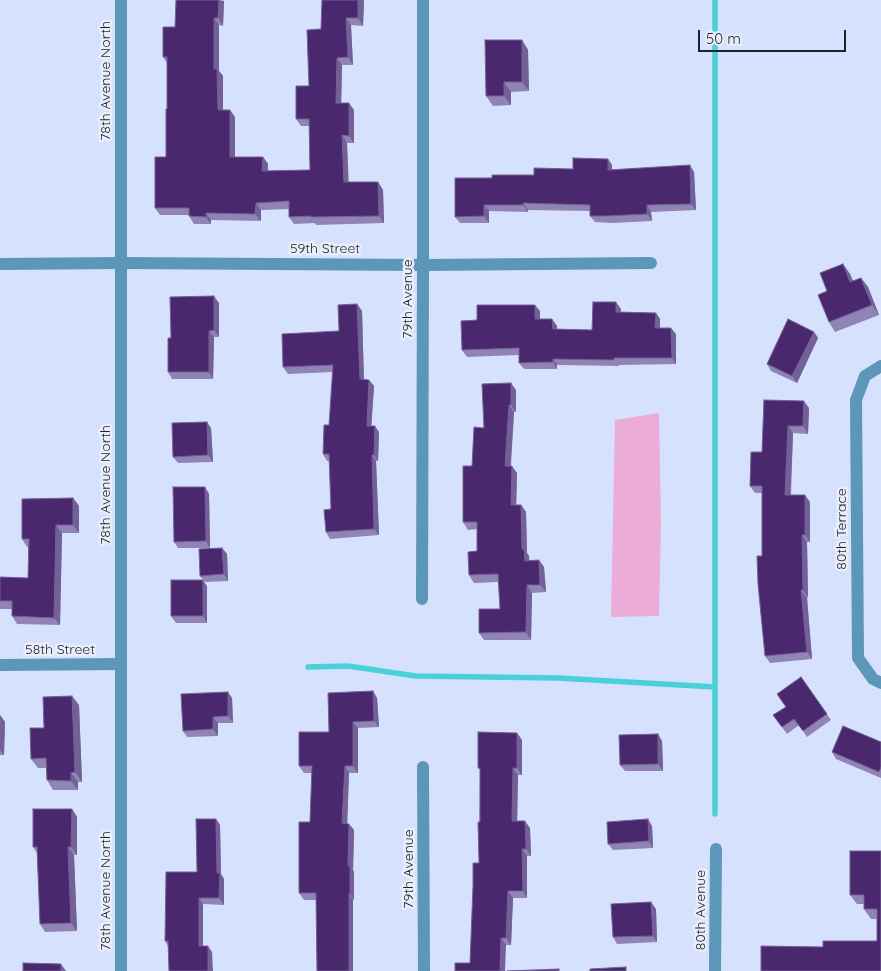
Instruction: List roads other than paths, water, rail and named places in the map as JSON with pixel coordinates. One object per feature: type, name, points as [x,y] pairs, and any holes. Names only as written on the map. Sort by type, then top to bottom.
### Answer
[{"type":"street","name":"78th Avenue North","points":[[121,0],[121,971]]},
{"type":"street","name":"79th Avenue","points":[[422,599],[423,0]]},
{"type":"street","name":"59th Street","points":[[0,264],[651,264]]},
{"type":"street","name":"80th Terrace","points":[[877,681],[858,658],[856,400],[865,376],[881,366]]},
{"type":"street","name":"58th Street","points":[[0,665],[120,664]]},
{"type":"street","name":"79th Avenue","points":[[423,767],[424,971]]},
{"type":"street","name":"80th Avenue","points":[[715,971],[716,849]]},
{"type":"waterway","points":[[715,0],[715,814]]},
{"type":"waterway","points":[[308,667],[348,666],[416,676],[558,678],[715,687]]}]
